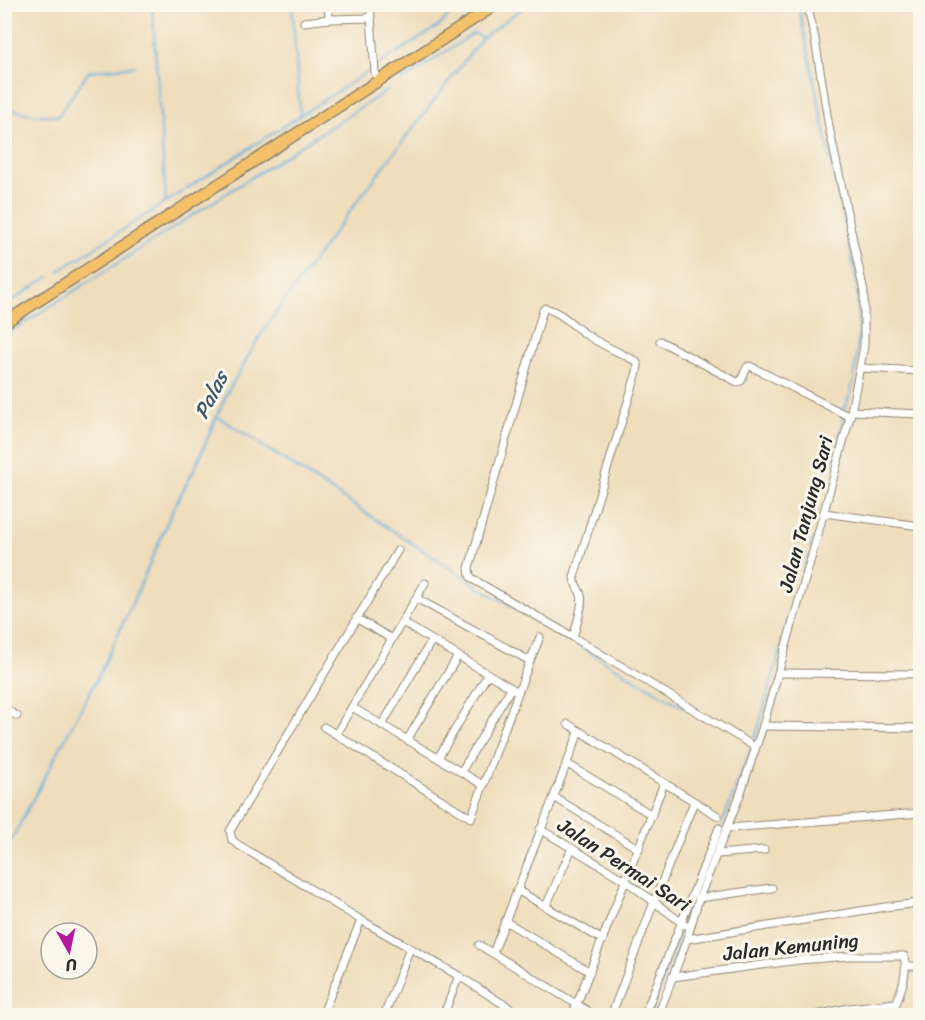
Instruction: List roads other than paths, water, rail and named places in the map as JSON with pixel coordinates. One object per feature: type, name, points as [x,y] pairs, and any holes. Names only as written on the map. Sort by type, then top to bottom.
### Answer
[{"type":"main road","points":[[4,323],[497,4]]},
{"type":"street","points":[[328,4],[329,19]]},
{"type":"street","points":[[370,4],[375,72],[379,81]]},
{"type":"street","name":"Jalan Tanjung Sari","points":[[658,1016],[687,939],[686,925],[741,795],[753,745],[763,726],[824,513],[861,368],[864,346],[864,292],[829,127],[807,4]]},
{"type":"street","points":[[304,22],[371,18]]},
{"type":"street","points":[[573,637],[582,601],[574,577],[638,365],[636,361],[589,337],[559,314],[546,308],[543,310],[504,442],[469,573],[474,580],[753,745]]},
{"type":"street","points":[[660,341],[737,382],[741,381],[747,367],[750,366],[851,414],[921,414]]},
{"type":"street","points":[[861,368],[921,371]]},
{"type":"street","points":[[824,513],[921,526]]},
{"type":"street","points":[[398,550],[230,831],[232,840],[522,1016]]},
{"type":"street","points":[[336,734],[424,583]]},
{"type":"street","points":[[416,598],[530,661]]},
{"type":"street","points":[[356,618],[392,639]]},
{"type":"street","points":[[402,622],[515,690]]},
{"type":"street","points":[[461,772],[515,690],[540,637]]},
{"type":"street","points":[[382,725],[432,640]]},
{"type":"street","points":[[407,740],[458,656]]},
{"type":"street","points":[[778,673],[921,674]]},
{"type":"street","points":[[438,758],[488,674]]},
{"type":"street","points":[[324,727],[471,818],[515,690]]},
{"type":"street","points":[[352,707],[483,785]]},
{"type":"street","points":[[4,708],[18,717]]},
{"type":"street","points":[[568,724],[718,816]]},
{"type":"street","points":[[763,726],[921,728]]},
{"type":"street","points":[[493,953],[579,732]]},
{"type":"street","points":[[566,763],[652,815]]},
{"type":"street","points":[[572,1016],[664,783]]},
{"type":"street","points":[[554,796],[639,849]]},
{"type":"street","points":[[611,1016],[694,802]]},
{"type":"street","points":[[728,828],[921,813]]},
{"type":"street","points":[[644,1016],[686,925],[716,850],[719,828]]},
{"type":"street","name":"Jalan Permai Sari","points":[[540,829],[626,881],[686,925]]},
{"type":"street","points":[[546,906],[572,848]]},
{"type":"street","points":[[716,850],[764,850]]},
{"type":"street","points":[[699,898],[772,888]]},
{"type":"street","points":[[517,890],[603,940]]},
{"type":"street","points":[[687,939],[921,903]]},
{"type":"street","points":[[322,1016],[361,920]]},
{"type":"street","points":[[505,921],[590,972]]},
{"type":"street","points":[[479,945],[596,1016]]},
{"type":"street","points":[[384,1016],[410,948]]},
{"type":"street","name":"Jalan Kemuning","points":[[673,977],[799,960],[849,956],[904,956],[907,966]]},
{"type":"street","points":[[892,1016],[907,966],[921,966]]},
{"type":"street","points":[[443,1016],[459,976]]},
{"type":"street","points":[[812,1016],[849,1008],[896,1003]]},
{"type":"street","points":[[501,1016],[505,1004]]},
{"type":"waterway","points":[[152,4],[166,202]]},
{"type":"waterway","points":[[292,4],[300,115]]},
{"type":"waterway","points":[[378,65],[439,26],[459,4]]},
{"type":"waterway","name":"Palas","points":[[4,854],[101,671],[173,509],[195,468],[226,395],[260,336],[352,208],[482,38],[528,4]]},
{"type":"waterway","points":[[798,4],[857,284],[859,331],[854,381],[845,409]]},
{"type":"waterway","points":[[401,81],[474,33],[482,38]]},
{"type":"waterway","points":[[4,108],[31,114],[58,116],[89,71],[135,66]]},
{"type":"waterway","points":[[59,271],[369,71]]},
{"type":"waterway","points":[[4,336],[388,90]]},
{"type":"waterway","points":[[4,306],[50,276]]},
{"type":"waterway","points":[[217,416],[479,587],[688,710]]},
{"type":"waterway","points":[[834,462],[843,417]]},
{"type":"waterway","points":[[810,548],[813,539]]},
{"type":"waterway","points":[[721,827],[758,729],[808,555]]},
{"type":"waterway","points":[[650,1016],[689,911]]}]
